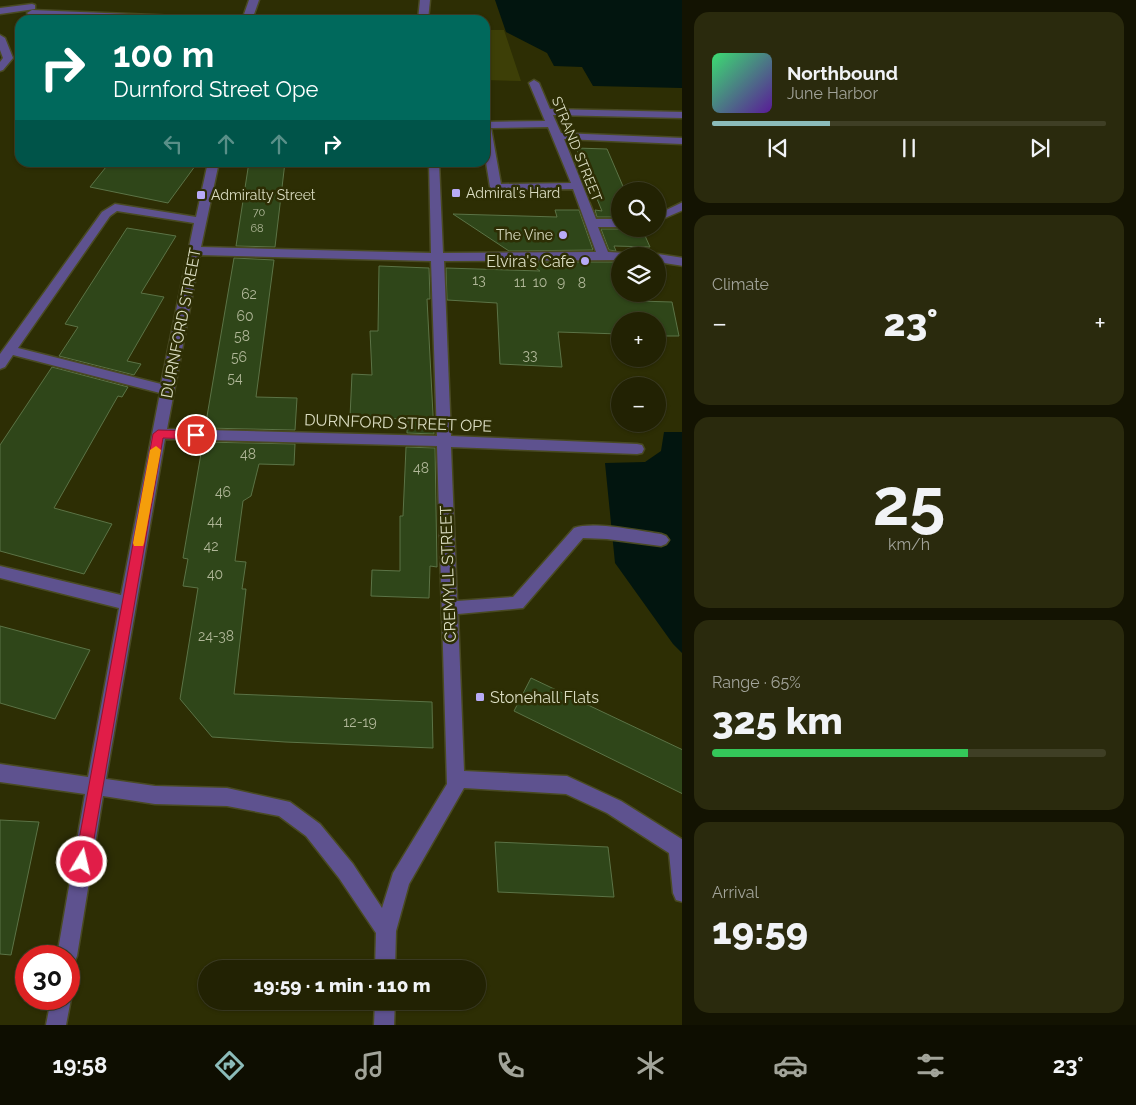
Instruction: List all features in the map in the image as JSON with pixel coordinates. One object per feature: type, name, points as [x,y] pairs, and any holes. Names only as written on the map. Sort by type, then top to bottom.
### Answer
[{"type":"street","points":[[8,0],[33,8]]},
{"type":"street","points":[[250,15],[254,0]]},
{"type":"street","points":[[424,15],[425,0]]},
{"type":"street","points":[[0,11],[33,8],[132,15]]},
{"type":"street","points":[[0,38],[8,58],[0,68]]},
{"type":"street","name":"STRAND STREET","points":[[534,83],[557,136],[603,255]]},
{"type":"street","points":[[546,112],[682,115]]},
{"type":"street","points":[[490,125],[552,124]]},
{"type":"street","points":[[557,136],[682,141]]},
{"type":"street","points":[[490,153],[496,187],[577,186]]},
{"type":"street","name":"DURNFORD STREET","points":[[69,945],[95,786],[158,434],[194,251],[213,167]]},
{"type":"street","name":"CREMYLL STREET","points":[[385,960],[386,931],[400,880],[456,786],[434,167]]},
{"type":"street","points":[[666,214],[682,205]]},
{"type":"street","points":[[0,364],[106,214],[114,207],[201,221]]},
{"type":"street","points":[[590,223],[611,223]]},
{"type":"street","points":[[194,251],[438,257],[611,255]]},
{"type":"street","points":[[10,350],[167,390]]},
{"type":"street","name":"DURNFORD STREET OPE","points":[[158,434],[444,441],[637,449]]},
{"type":"street","points":[[449,608],[517,603],[578,532],[607,533],[660,540]]},
{"type":"street","points":[[0,572],[127,603]]},
{"type":"street","points":[[0,773],[155,794],[227,797],[283,808],[314,830],[346,871],[386,931]]},
{"type":"street","points":[[455,778],[489,782],[567,785],[614,807],[678,848],[682,893]]},
{"type":"street","points":[[56,1025],[58,1010]]},
{"type":"street","points":[[384,1025],[385,1010]]},
{"type":"shaded area","points":[[495,0],[682,0],[682,88],[593,86],[582,67],[554,66],[547,53],[506,32]]},
{"type":"shaded area","points":[[490,30],[504,30],[521,81],[490,80]]},
{"type":"shaded area","points":[[664,432],[682,432],[682,653],[673,644],[615,563],[605,463],[645,462],[661,451]]},
{"type":"building","points":[[576,148],[607,149],[621,182],[611,182],[611,217],[597,217],[595,210],[602,211]]},
{"type":"building","points":[[106,167],[194,167],[168,203],[90,187]]},
{"type":"building","points":[[248,167],[284,167],[275,247],[236,246]]},
{"type":"building","points":[[555,210],[579,210],[593,250],[509,251],[453,214],[557,217]]},
{"type":"building","points":[[127,228],[176,236],[141,293],[164,297],[127,361],[141,364],[134,375],[59,356],[78,327],[65,324]]},
{"type":"building","points":[[601,229],[611,229],[611,237],[646,237],[650,247],[614,246],[609,250]]},
{"type":"building","points":[[234,258],[274,260],[256,397],[297,398],[295,430],[205,428]]},
{"type":"building","points":[[526,262],[611,262],[611,302],[672,302],[679,336],[666,336],[666,312],[611,312],[611,334],[558,332],[562,367],[500,364],[497,303],[447,300],[446,268],[540,271]]},
{"type":"building","points":[[379,266],[429,268],[430,299],[427,299],[434,434],[407,433],[407,419],[350,417],[352,374],[372,375],[370,331],[378,331]]},
{"type":"building","points":[[52,367],[128,387],[122,397],[118,396],[54,508],[112,524],[84,574],[0,551],[0,445]]},
{"type":"building","points":[[203,442],[295,444],[294,465],[259,464],[251,496],[243,501],[235,561],[246,562],[242,589],[246,589],[234,694],[432,702],[433,748],[212,737],[180,699],[198,588],[183,586],[188,559],[183,558]]},
{"type":"building","points":[[406,447],[435,448],[437,567],[430,566],[429,598],[371,596],[372,570],[400,571],[400,516],[403,516]]},
{"type":"building","points":[[0,626],[90,650],[55,719],[0,703]]},
{"type":"building","points":[[531,678],[682,750],[682,794],[514,711]]},
{"type":"building","points":[[0,820],[39,822],[11,955],[0,954]]},
{"type":"building","points":[[495,842],[608,847],[614,897],[498,892]]},
{"type":"slow traffic","points":[[138,543],[156,450]]},
{"type":"place","name":"Admiral's Hard","points":[[456,193]]},
{"type":"place","name":"Admiralty Street","points":[[201,195]]},
{"type":"place","name":"The Vine","points":[[563,235]]},
{"type":"place","name":"Elvira's Cafe","points":[[585,261]]},
{"type":"place","name":"Stonehall Flats","points":[[480,697]]},
{"type":"route","points":[[82,862],[158,434],[196,435]]}]
